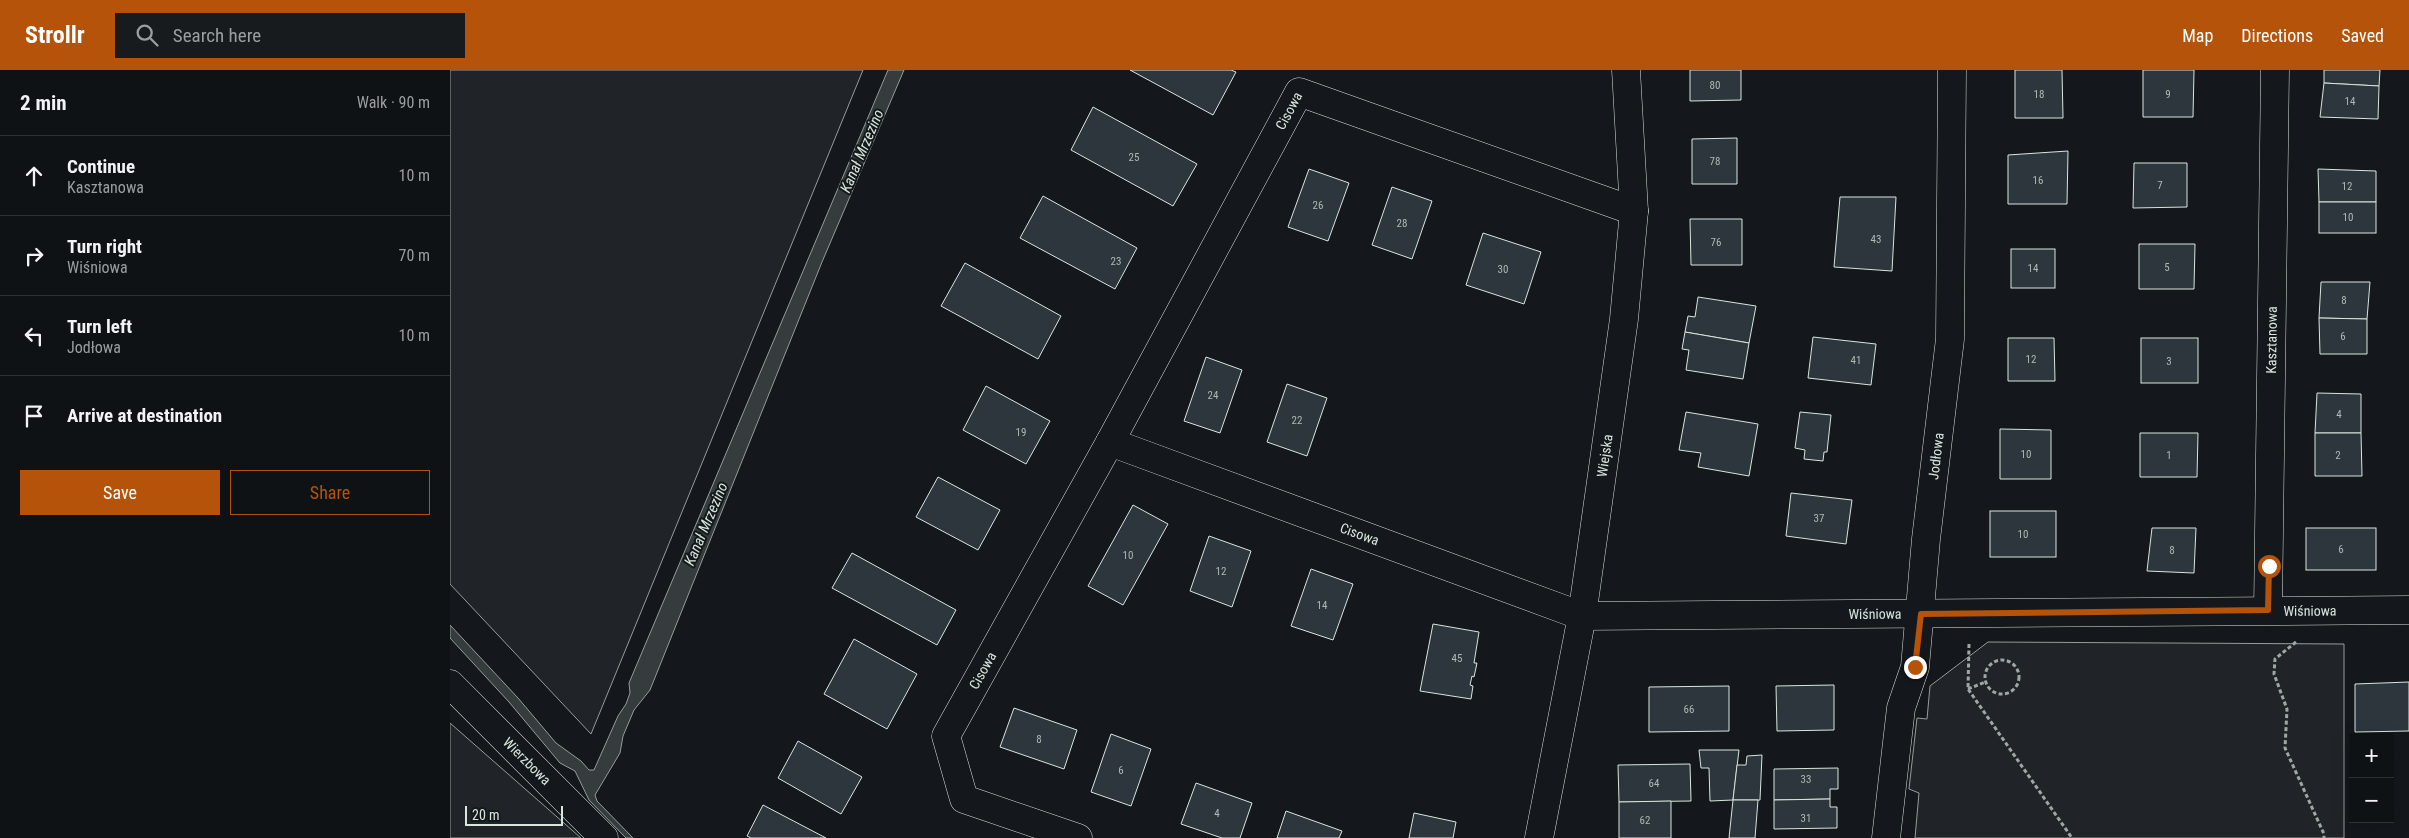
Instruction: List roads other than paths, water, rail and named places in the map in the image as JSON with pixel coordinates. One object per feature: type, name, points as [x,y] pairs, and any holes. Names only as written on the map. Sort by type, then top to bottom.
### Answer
[{"type":"street","name":"Wiejska","points":[[1539,838],[1582,616],[1624,318],[1634,212],[1626,70]]},
{"type":"street","name":"Jodłowa","points":[[1886,838],[1901,708],[1915,667],[1926,539],[1950,339],[1952,70]]},
{"type":"street","name":"Kasztanowa","points":[[2268,610],[2275,70]]},
{"type":"street","name":"Cisowa","points":[[1078,838],[964,799],[946,736],[1110,442],[1299,92],[1634,212]]},
{"type":"street","name":"Cisowa","points":[[1110,442],[1582,616]]},
{"type":"street","name":"Wiśniowa","points":[[1582,616],[2409,610]]},
{"type":"street","name":"Wierzbowa","points":[[450,684],[604,838]]},
{"type":"water","name":"Kanał Mrzezino","points":[[888,70],[904,70],[822,262],[650,690],[634,710],[623,736],[620,753],[595,795],[597,801],[633,838],[626,838],[589,800],[575,771],[560,763],[509,702],[450,638],[450,625],[518,698],[556,743],[581,761],[589,770],[594,770],[618,716],[626,704],[630,693],[629,683]]}]
